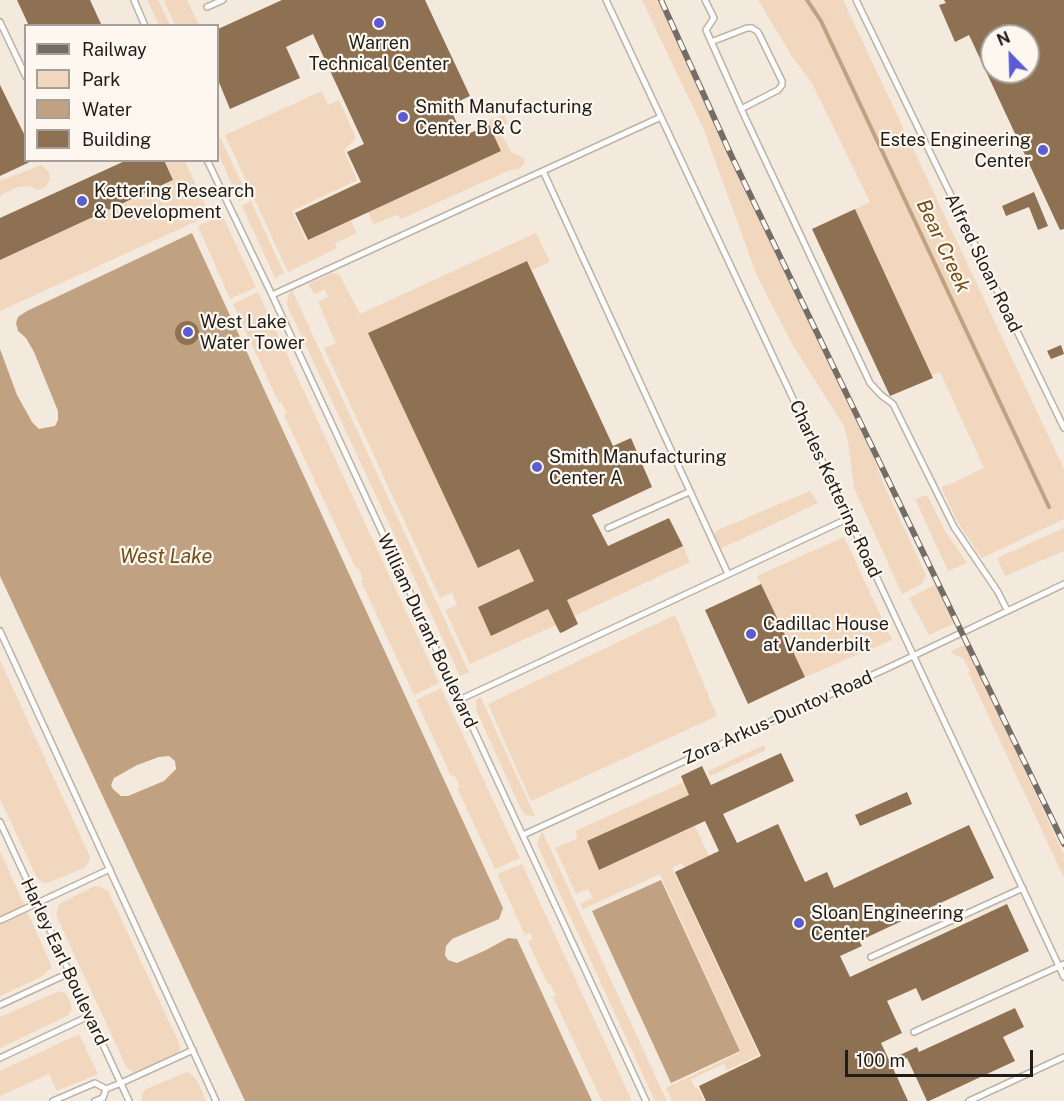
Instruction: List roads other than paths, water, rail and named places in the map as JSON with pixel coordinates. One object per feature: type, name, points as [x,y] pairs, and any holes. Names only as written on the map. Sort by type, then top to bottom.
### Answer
[{"type":"lane","points":[[134,0],[145,24]]},
{"type":"lane","points":[[207,7],[223,0]]},
{"type":"lane","name":"Charles Kettering Road","points":[[606,0],[912,657],[1062,965],[1064,977]]},
{"type":"lane","points":[[705,0],[714,18],[706,30],[711,42],[870,383],[893,404],[954,527],[992,582],[1007,610]]},
{"type":"lane","name":"Alfred Sloan Road","points":[[856,0],[1062,417],[1064,428]]},
{"type":"lane","points":[[0,22],[24,73]]},
{"type":"lane","points":[[711,42],[752,28],[758,32],[782,81],[778,90],[741,110]]},
{"type":"lane","points":[[272,295],[661,117]]},
{"type":"lane","name":"William Durant Boulevard","points":[[208,162],[272,295],[646,1101]]},
{"type":"lane","points":[[543,171],[728,574]]},
{"type":"lane","points":[[608,528],[689,492]]},
{"type":"lane","points":[[459,700],[849,518]]},
{"type":"lane","name":"Zora Arkus-Duntov Road","points":[[523,835],[912,657],[1064,584]]},
{"type":"lane","points":[[0,631],[216,1101]]},
{"type":"lane","name":"Harley Earl Boulevard","points":[[0,822],[129,1101]]},
{"type":"lane","points":[[1,920],[110,869]]},
{"type":"lane","points":[[871,957],[1023,888]]},
{"type":"lane","points":[[914,1032],[1062,965]]},
{"type":"lane","points":[[0,1005],[69,974]]},
{"type":"lane","points":[[0,1058],[89,1016]]},
{"type":"lane","points":[[95,1101],[103,1098],[106,1089],[193,1050]]},
{"type":"lane","points":[[969,1101],[1064,1057]]},
{"type":"lane","points":[[53,1101],[95,1083],[106,1089]]},
{"type":"water","name":"West Lake","points":[[192,233],[503,908],[499,919],[452,939],[446,946],[445,955],[448,960],[457,963],[508,938],[517,939],[592,1101],[245,1101],[0,576],[0,349],[17,395],[32,422],[39,429],[55,426],[58,420],[58,411],[34,352],[26,338],[18,331],[16,323],[18,317]],"holes":[[[169,756],[175,761],[176,769],[164,781],[128,796],[121,796],[111,785],[114,778],[137,765],[159,757]]]},
{"type":"water","points":[[661,880],[740,1051],[671,1083],[592,911]]},
{"type":"waterway","name":"Bear Creek","points":[[807,0],[821,21],[1049,507]]},
{"type":"railway","points":[[661,0],[731,155],[1064,844]]},
{"type":"place","name":"Warren Technical Center","points":[[379,23]]},
{"type":"place","name":"Smith Manufacturing Center B & C","points":[[403,117]]},
{"type":"place","name":"Estes Engineering Center","points":[[1043,150]]},
{"type":"place","name":"Kettering Research & Development","points":[[82,201]]},
{"type":"place","name":"West Lake Water Tower","points":[[188,332]]},
{"type":"place","name":"Smith Manufacturing Center A","points":[[537,467]]},
{"type":"place","name":"Cadillac House at Vanderbilt","points":[[751,634]]},
{"type":"place","name":"Sloan Engineering Center","points":[[799,923]]}]
